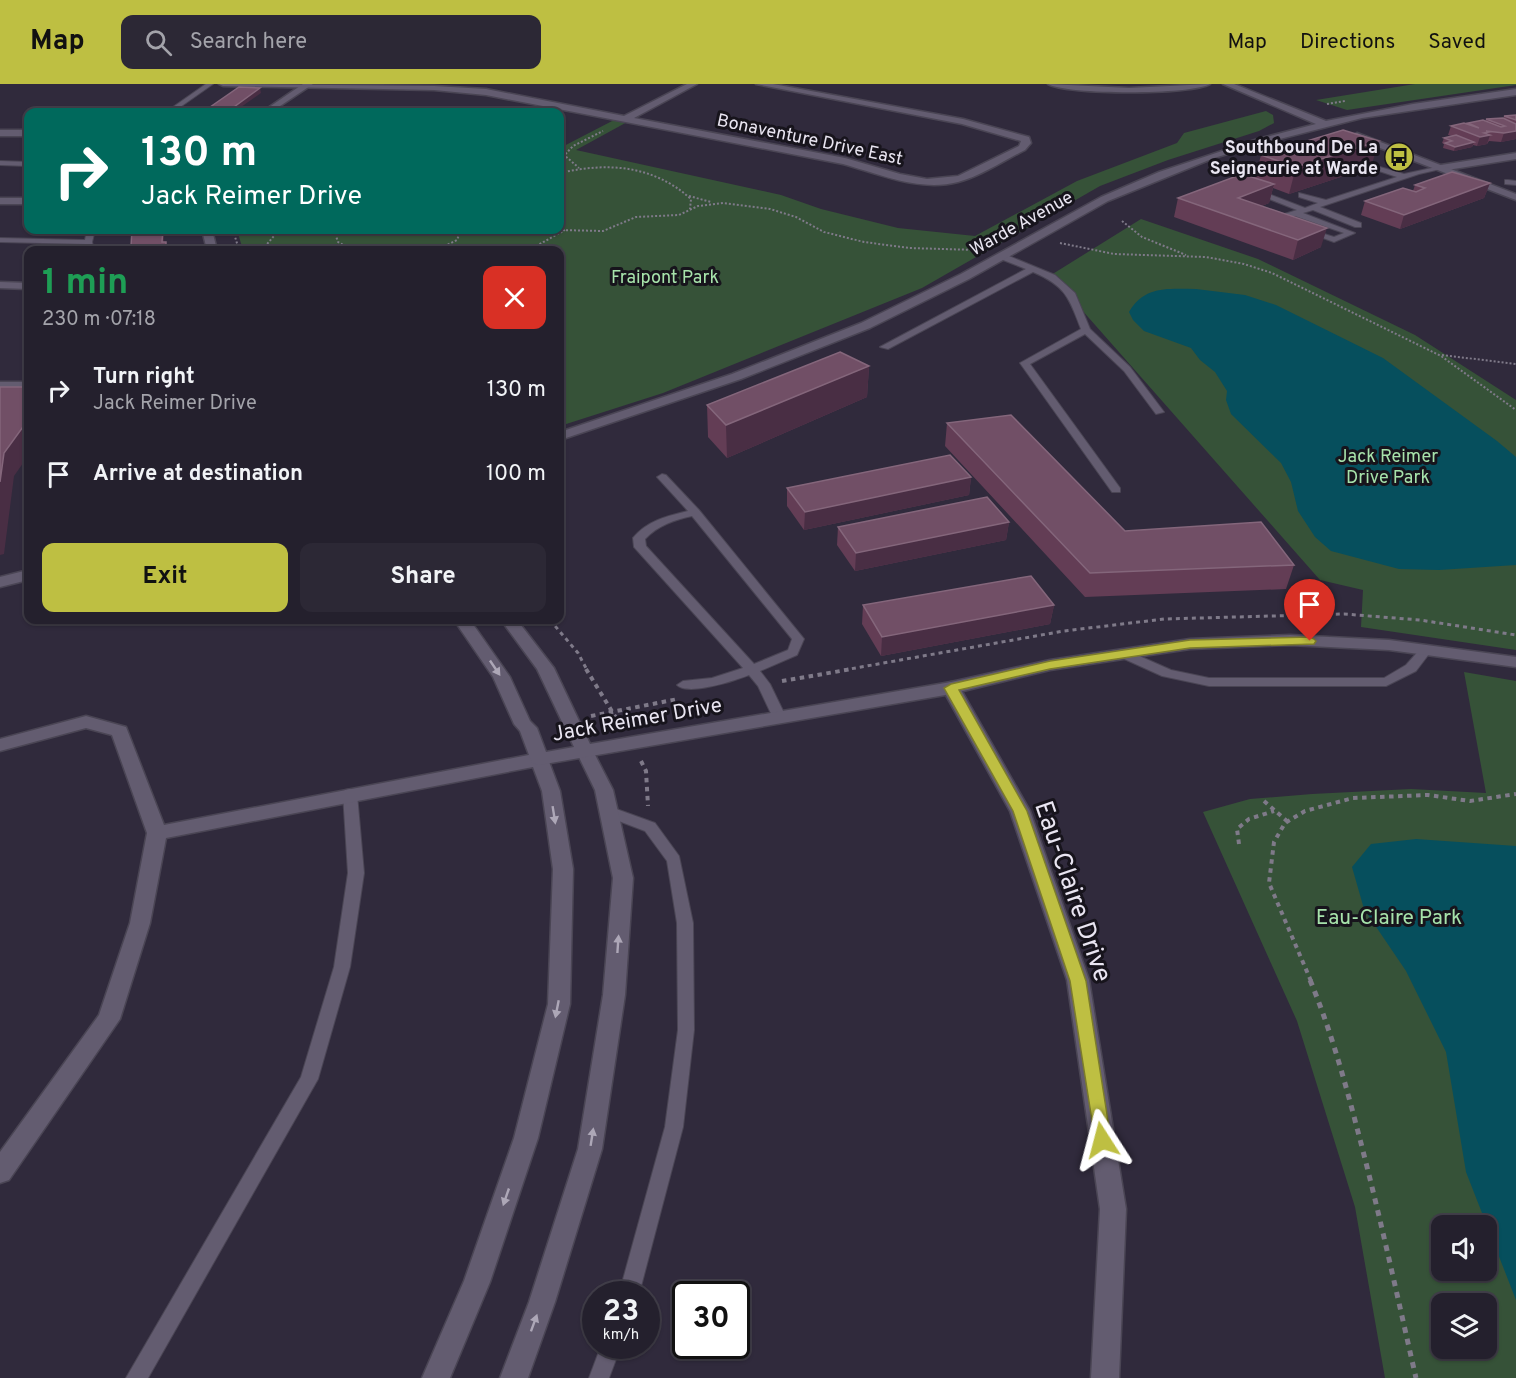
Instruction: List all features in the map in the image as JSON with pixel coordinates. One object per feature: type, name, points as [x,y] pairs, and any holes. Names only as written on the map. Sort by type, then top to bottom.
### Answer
[{"type":"street","name":"Bonaventure Drive East","points":[[223,84],[434,88],[486,92],[845,161],[901,177],[930,181],[955,180],[1022,148],[1026,143],[1026,139],[963,122],[760,84]]},
{"type":"street","points":[[628,118],[693,84]]},
{"type":"street","points":[[1052,84],[1143,90],[1206,84]]},
{"type":"street","points":[[1227,84],[1516,197]]},
{"type":"street","points":[[1250,84],[1394,139]]},
{"type":"street","points":[[272,108],[308,85]]},
{"type":"street","name":"Warde Avenue","points":[[564,435],[684,396],[842,336],[935,292],[1122,191],[1191,163],[1340,119],[1450,99],[1516,92]]},
{"type":"street","points":[[1281,107],[1288,114],[1291,123],[1285,134]]},
{"type":"street","points":[[0,133],[24,133]]},
{"type":"street","points":[[1441,168],[1516,156]]},
{"type":"street","points":[[1445,158],[1484,172]]},
{"type":"street","points":[[0,201],[24,201]]},
{"type":"street","points":[[0,285],[24,286]]},
{"type":"street","points":[[0,386],[24,386]]},
{"type":"street","points":[[0,582],[24,576]]},
{"type":"street","points":[[436,1378],[477,1282],[526,1138],[559,1004],[563,869],[550,791],[528,728],[523,724],[501,677],[465,624]]},
{"type":"street","points":[[512,624],[545,668],[603,790],[623,878],[614,995],[590,1149],[542,1302],[514,1378]]},
{"type":"street","name":"Jack Reimer Drive","points":[[158,833],[539,759],[951,688],[1050,665],[1190,644],[1290,640],[1389,645],[1516,662]]},
{"type":"street","name":"Eau-Claire Drive","points":[[951,688],[1020,811],[1078,981],[1113,1209],[1106,1378]]},
{"type":"street","points":[[0,745],[86,722],[120,731],[158,833],[140,923],[109,1019],[0,1172]]},
{"type":"lane","points":[[175,108],[210,84]]},
{"type":"lane","points":[[0,164],[24,164]]},
{"type":"lane","points":[[1376,167],[1405,177]]},
{"type":"lane","points":[[1285,223],[1275,220],[1405,177],[1441,168]]},
{"type":"lane","points":[[1258,193],[1358,225]]},
{"type":"lane","points":[[1302,195],[1326,203]]},
{"type":"lane","points":[[1295,213],[1351,233],[1334,240],[1295,227]]},
{"type":"lane","points":[[0,240],[89,246]]},
{"type":"lane","points":[[1001,256],[1052,277],[1072,295],[1086,330],[1127,369],[1159,412]]},
{"type":"lane","points":[[885,347],[1033,269]]},
{"type":"lane","points":[[1086,330],[1025,363],[1116,490]]},
{"type":"lane","points":[[662,477],[695,512],[798,639],[793,652],[718,681],[683,686]]},
{"type":"lane","points":[[695,512],[647,529],[639,538],[640,547],[764,684],[779,717]]},
{"type":"lane","points":[[1124,654],[1167,673],[1209,682],[1386,682],[1411,668],[1426,650]]},
{"type":"lane","points":[[136,1378],[309,1078],[342,967],[356,873],[350,794]]},
{"type":"lane","points":[[608,811],[650,827],[674,860],[685,923],[686,1030],[674,1126],[632,1281]]},
{"type":"lane","points":[[599,1378],[606,1359]]},
{"type":"path","points":[[564,153],[573,146],[628,118]]},
{"type":"path","points":[[564,155],[580,168]]},
{"type":"path","points":[[564,172],[580,168],[620,168],[649,173],[670,182],[687,195],[691,199],[689,210]]},
{"type":"path","points":[[687,195],[720,203],[770,209],[796,218],[824,232],[864,243],[984,252]]},
{"type":"path","points":[[565,230],[603,231],[636,218],[673,216],[698,206],[720,203]]},
{"type":"path","points":[[668,210],[673,216]]},
{"type":"path","points":[[1122,221],[1142,237],[1189,256]]},
{"type":"path","points":[[265,246],[276,234]]},
{"type":"path","points":[[335,234],[338,242],[345,246]]},
{"type":"path","points":[[445,246],[457,240],[459,234]]},
{"type":"path","points":[[536,246],[558,234]]},
{"type":"path","points":[[1036,238],[1114,254],[1189,256],[1244,264],[1272,273],[1438,355],[1516,410]]},
{"type":"path","points":[[1438,355],[1516,364]]},
{"type":"path","points":[[554,624],[578,652],[592,681],[646,771],[650,827]]},
{"type":"path","points":[[1416,1378],[1372,1186],[1344,1081],[1322,1008],[1269,883],[1274,842],[1288,822],[1305,811],[1353,798],[1428,795],[1470,801],[1516,794]]},
{"type":"path","points":[[1264,801],[1288,822]]},
{"type":"path","points":[[1239,844],[1237,829],[1249,819],[1274,811]]},
{"type":"green space","points":[[1415,84],[1516,85],[1347,110],[1316,100]]},
{"type":"green space","name":"Fraipont Park","points":[[1266,111],[1273,115],[1274,123],[1259,131],[1168,160],[1100,186],[922,288],[663,393],[564,425],[564,246],[242,246],[238,234],[564,234],[564,146],[616,119],[629,121],[576,150],[781,195],[821,209],[898,228],[975,236],[1077,181],[1177,143],[1184,133]]},
{"type":"green space","name":"Jack Reimer Drive Park","points":[[1141,219],[1258,259],[1415,335],[1516,400],[1516,650],[1361,627],[1363,590],[1320,580],[1051,275]]},
{"type":"green space","name":"Eau-Claire Park","points":[[1464,672],[1516,681],[1516,1378],[1385,1378],[1355,1207],[1297,1021],[1203,812],[1250,799],[1411,789],[1486,793]]},
{"type":"water","points":[[1196,289],[1245,295],[1276,305],[1383,358],[1516,457],[1516,565],[1439,570],[1399,569],[1331,551],[1315,537],[1298,511],[1291,482],[1281,463],[1231,414],[1226,400],[1227,391],[1215,372],[1200,360],[1191,348],[1144,331],[1133,320],[1129,312],[1142,297],[1158,290]]},
{"type":"water","points":[[1416,839],[1516,846],[1516,1300],[1497,1251],[1497,1215],[1483,1215],[1466,1172],[1446,1052],[1406,971],[1364,909],[1352,867],[1371,844]]},
{"type":"building","points":[[239,87],[260,88],[232,108],[209,108]]},
{"type":"building","points":[[1516,115],[1516,120],[1504,116]]},
{"type":"building","points":[[1503,118],[1516,124],[1516,131],[1504,133],[1486,131],[1489,132],[1484,133],[1490,135],[1480,137],[1451,126],[1464,123],[1479,128],[1468,123],[1483,120],[1501,127],[1505,126],[1486,119]]},
{"type":"building","points":[[1343,130],[1379,141],[1296,167],[1261,155]]},
{"type":"building","points":[[1456,135],[1474,142],[1455,147],[1445,143],[1452,141],[1444,138]]},
{"type":"building","points":[[1452,172],[1490,183],[1404,215],[1365,201],[1403,188],[1416,192],[1425,188],[1415,185]]},
{"type":"building","points":[[1242,174],[1274,184],[1238,198],[1327,228],[1298,240],[1178,198]]},
{"type":"building","points":[[132,234],[163,234],[162,242],[166,242],[166,246],[131,246]]},
{"type":"building","points":[[840,352],[869,366],[726,425],[707,405]]},
{"type":"building","points":[[0,387],[24,387],[24,426],[4,453],[0,482]]},
{"type":"building","points":[[1011,415],[1125,531],[1261,522],[1294,565],[1090,573],[947,423]]},
{"type":"building","points":[[950,455],[971,477],[805,512],[787,488]]},
{"type":"building","points":[[987,497],[1009,522],[856,553],[838,527]]},
{"type":"building","points":[[1031,576],[1054,605],[882,637],[863,605]]},
{"type":"place","name":"Southbound De La Seigneurie at Warde","points":[[1399,157]]},
{"type":"route","points":[[1102,1140],[1078,981],[1020,811],[951,688],[1050,665],[1190,644],[1310,641]]}]
